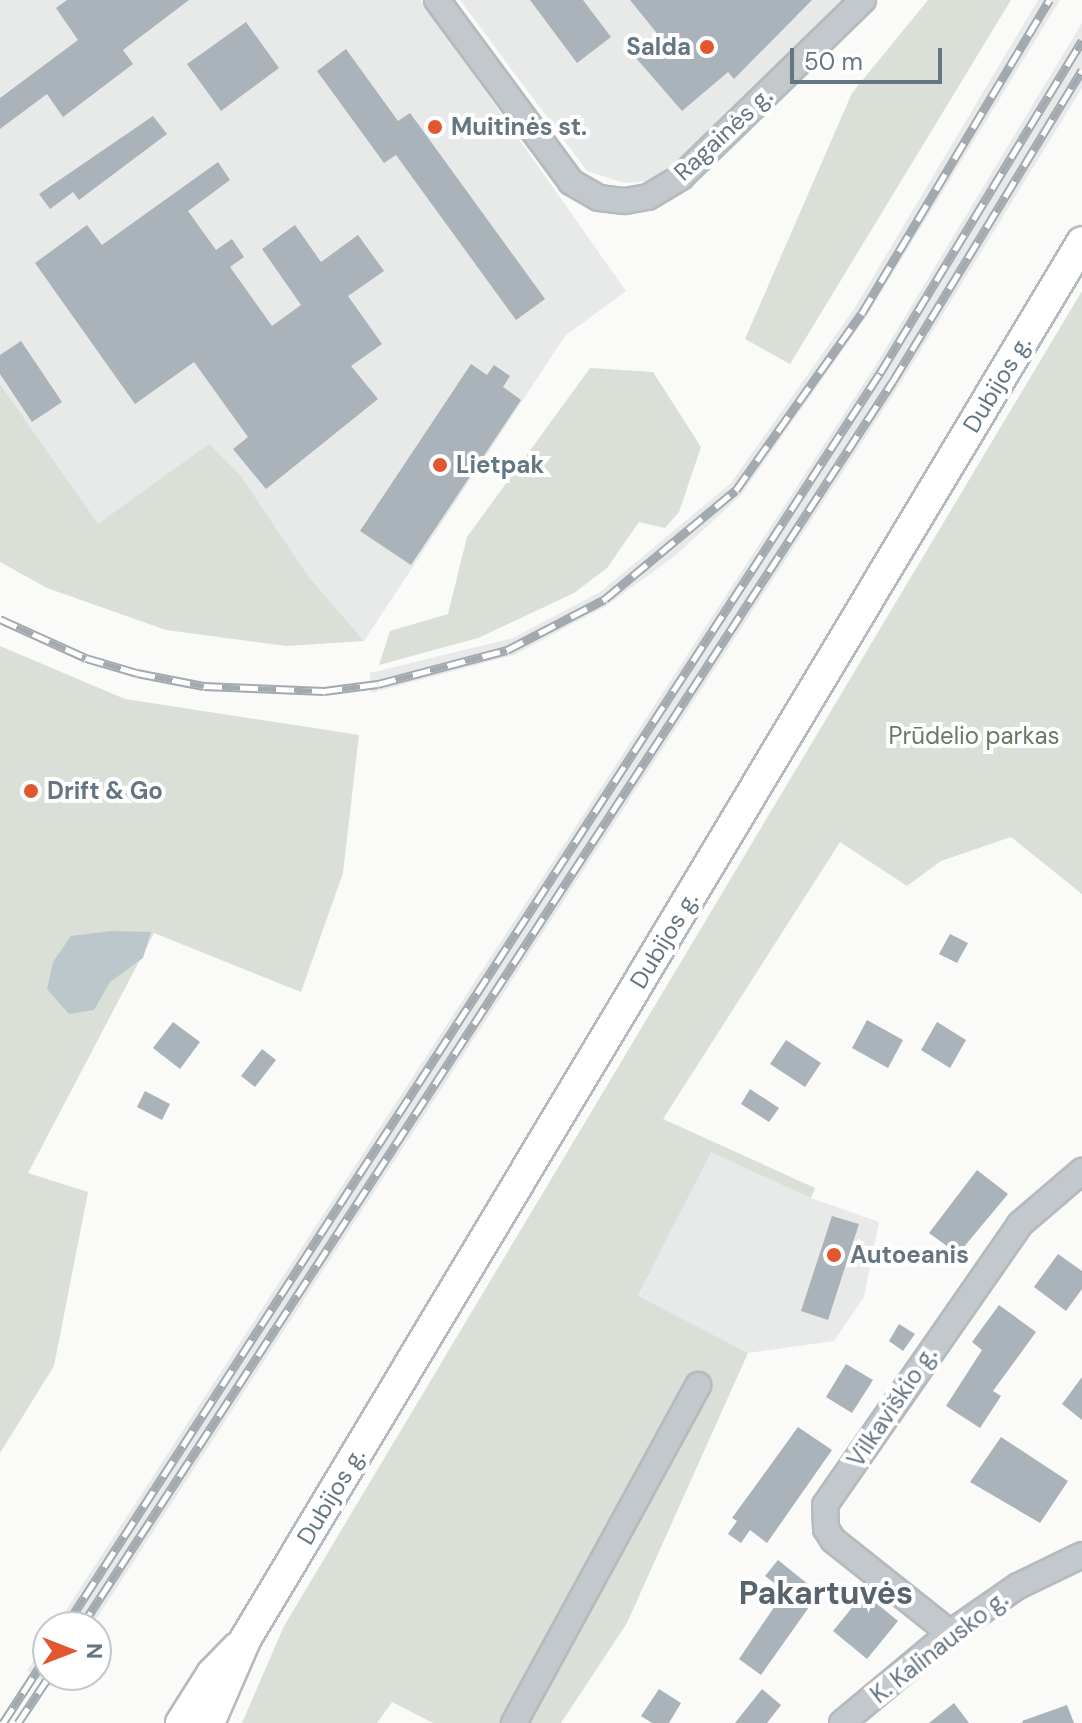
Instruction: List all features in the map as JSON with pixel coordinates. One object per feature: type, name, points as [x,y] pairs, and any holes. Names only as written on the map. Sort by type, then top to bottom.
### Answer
[{"type":"main road","name":"Dubijos g.","points":[[209,1723],[246,1638],[1082,242]]},
{"type":"main road","name":"Dubijos g.","points":[[181,1723],[212,1674],[246,1638]]},
{"type":"street","name":"Ragainės g.","points":[[437,0],[571,182],[599,198],[648,197],[681,177],[863,0]]},
{"type":"street","name":"Vilkaviškio g.","points":[[950,1633],[833,1540],[826,1529],[825,1505],[1020,1224],[1082,1171]]},
{"type":"street","points":[[514,1723],[698,1385]]},
{"type":"street","name":"K. Kalinausko g.","points":[[842,1723],[950,1633],[1018,1586],[1082,1555]]},
{"type":"shaded area","points":[[0,0],[421,0],[626,291],[565,336],[364,641],[308,576],[98,525],[0,384]]},
{"type":"shaded area","points":[[460,0],[847,0],[669,170],[649,181],[624,183],[587,171]]},
{"type":"shaded area","points":[[1038,0],[1060,0],[866,317],[741,495],[676,555],[606,606],[514,655],[371,693],[370,673],[513,638],[600,592],[731,483],[854,309]]},
{"type":"shaded area","points":[[1082,23],[1082,88],[900,384],[101,1611],[65,1611],[874,368]]},
{"type":"shaded area","points":[[111,931],[151,932],[143,958],[110,982],[94,1010],[69,1014],[47,989],[53,962],[71,936]]},
{"type":"shaded area","points":[[711,1151],[811,1198],[879,1222],[864,1297],[834,1341],[748,1353],[638,1297]]},
{"type":"green space","points":[[928,0],[1011,0],[790,364],[745,339],[852,93]]},
{"type":"green space","name":"Prūdelio parkas","points":[[1082,291],[1082,894],[1011,837],[941,861],[907,886],[840,842],[663,1119],[815,1188],[811,1198],[711,1152],[638,1296],[748,1353],[627,1623],[561,1723],[433,1723],[392,1702],[377,1723],[242,1723],[284,1626]]},
{"type":"green space","points":[[590,368],[653,372],[701,447],[679,512],[665,528],[639,522],[607,568],[574,593],[478,638],[379,665],[390,631],[448,614],[467,537]]},
{"type":"green space","points":[[0,384],[98,524],[209,444],[240,475],[308,576],[364,641],[287,646],[166,630],[47,588],[0,562]]},
{"type":"green space","points":[[0,646],[125,699],[359,735],[343,873],[301,992],[154,933],[28,1173],[88,1192],[54,1366],[0,1453]]},
{"type":"building","points":[[67,0],[189,0],[123,50],[133,64],[63,117],[47,94],[0,129],[0,98],[78,40],[56,8]]},
{"type":"building","points":[[530,0],[583,0],[611,37],[577,63]]},
{"type":"building","name":"Salda","points":[[630,0],[812,0],[734,79],[728,72],[682,111],[636,58],[660,37]]},
{"type":"building","points":[[246,22],[279,68],[221,111],[187,64]]},
{"type":"building","points":[[346,49],[398,121],[410,113],[545,299],[516,320],[396,155],[384,163],[317,71]]},
{"type":"building","points":[[153,116],[167,134],[79,200],[73,192],[50,209],[39,194]]},
{"type":"building","points":[[218,162],[230,180],[188,211],[216,250],[232,239],[244,257],[230,267],[272,326],[301,305],[262,249],[295,225],[321,262],[358,235],[384,271],[348,296],[382,344],[351,366],[378,399],[266,489],[233,449],[248,437],[194,362],[135,404],[35,263],[87,225],[102,245]]},
{"type":"building","points":[[21,341],[62,402],[32,422],[0,374],[0,355]]},
{"type":"building","name":"Lietpak","points":[[471,364],[487,375],[494,365],[510,376],[503,387],[521,400],[411,565],[360,531]]},
{"type":"building","points":[[950,934],[968,943],[957,963],[939,954]]},
{"type":"building","points":[[867,1020],[903,1040],[888,1068],[852,1048]]},
{"type":"building","points":[[173,1022],[200,1042],[180,1069],[153,1048]]},
{"type":"building","points":[[937,1022],[966,1040],[950,1068],[921,1050]]},
{"type":"building","points":[[786,1040],[821,1063],[805,1087],[770,1064]]},
{"type":"building","points":[[262,1049],[276,1060],[255,1087],[241,1076]]},
{"type":"building","points":[[750,1089],[779,1108],[769,1122],[741,1104]]},
{"type":"building","points":[[145,1091],[170,1104],[162,1120],[137,1107]]},
{"type":"building","points":[[977,1170],[1008,1194],[958,1254],[929,1233]]},
{"type":"building","name":"Autoeanis","points":[[832,1216],[859,1224],[828,1320],[801,1311]]},
{"type":"building","points":[[1058,1254],[1082,1271],[1082,1289],[1066,1311],[1034,1287]]},
{"type":"building","points":[[999,1305],[1036,1332],[993,1391],[1001,1396],[980,1428],[946,1406],[982,1350],[972,1342]]},
{"type":"building","points":[[899,1324],[915,1334],[903,1351],[889,1341]]},
{"type":"building","points":[[846,1364],[873,1380],[852,1413],[826,1397]]},
{"type":"building","points":[[1082,1377],[1082,1420],[1062,1404]]},
{"type":"building","points":[[798,1427],[832,1450],[767,1543],[750,1530],[741,1543],[728,1534],[737,1521],[732,1518]]},
{"type":"building","points":[[1001,1437],[1068,1481],[1040,1523],[970,1482]]},
{"type":"building","points":[[778,1560],[819,1593],[761,1675],[739,1659],[785,1591],[765,1576]]},
{"type":"building","points":[[864,1593],[898,1621],[867,1659],[833,1631]]},
{"type":"building","points":[[659,1689],[681,1703],[669,1723],[652,1723],[641,1716]]},
{"type":"building","points":[[762,1689],[781,1705],[767,1723],[735,1723]]},
{"type":"building","points":[[954,1703],[969,1723],[929,1723]]},
{"type":"building","points":[[1067,1705],[1074,1723],[1022,1721]]},
{"type":"railway","points":[[0,619],[86,658],[137,673],[204,686],[324,691],[378,684],[507,650],[605,599],[736,490],[862,313],[1049,0]]},
{"type":"railway","points":[[75,1611],[880,373],[1082,41]]},
{"type":"railway","points":[[91,1611],[893,381],[1082,70]]},
{"type":"railway","points":[[3,1723],[32,1679]]},
{"type":"railway","points":[[18,1723],[39,1691]]},
{"type":"place","name":"Salda","points":[[707,47]]},
{"type":"place","name":"Muitinės st.","points":[[435,127]]},
{"type":"place","name":"Lietpak","points":[[440,465]]},
{"type":"place","name":"Drift & Go","points":[[31,791]]},
{"type":"place","name":"Autoeanis","points":[[834,1255]]},
{"type":"district","name":"Pakartuvės","points":[[826,1593]]}]
